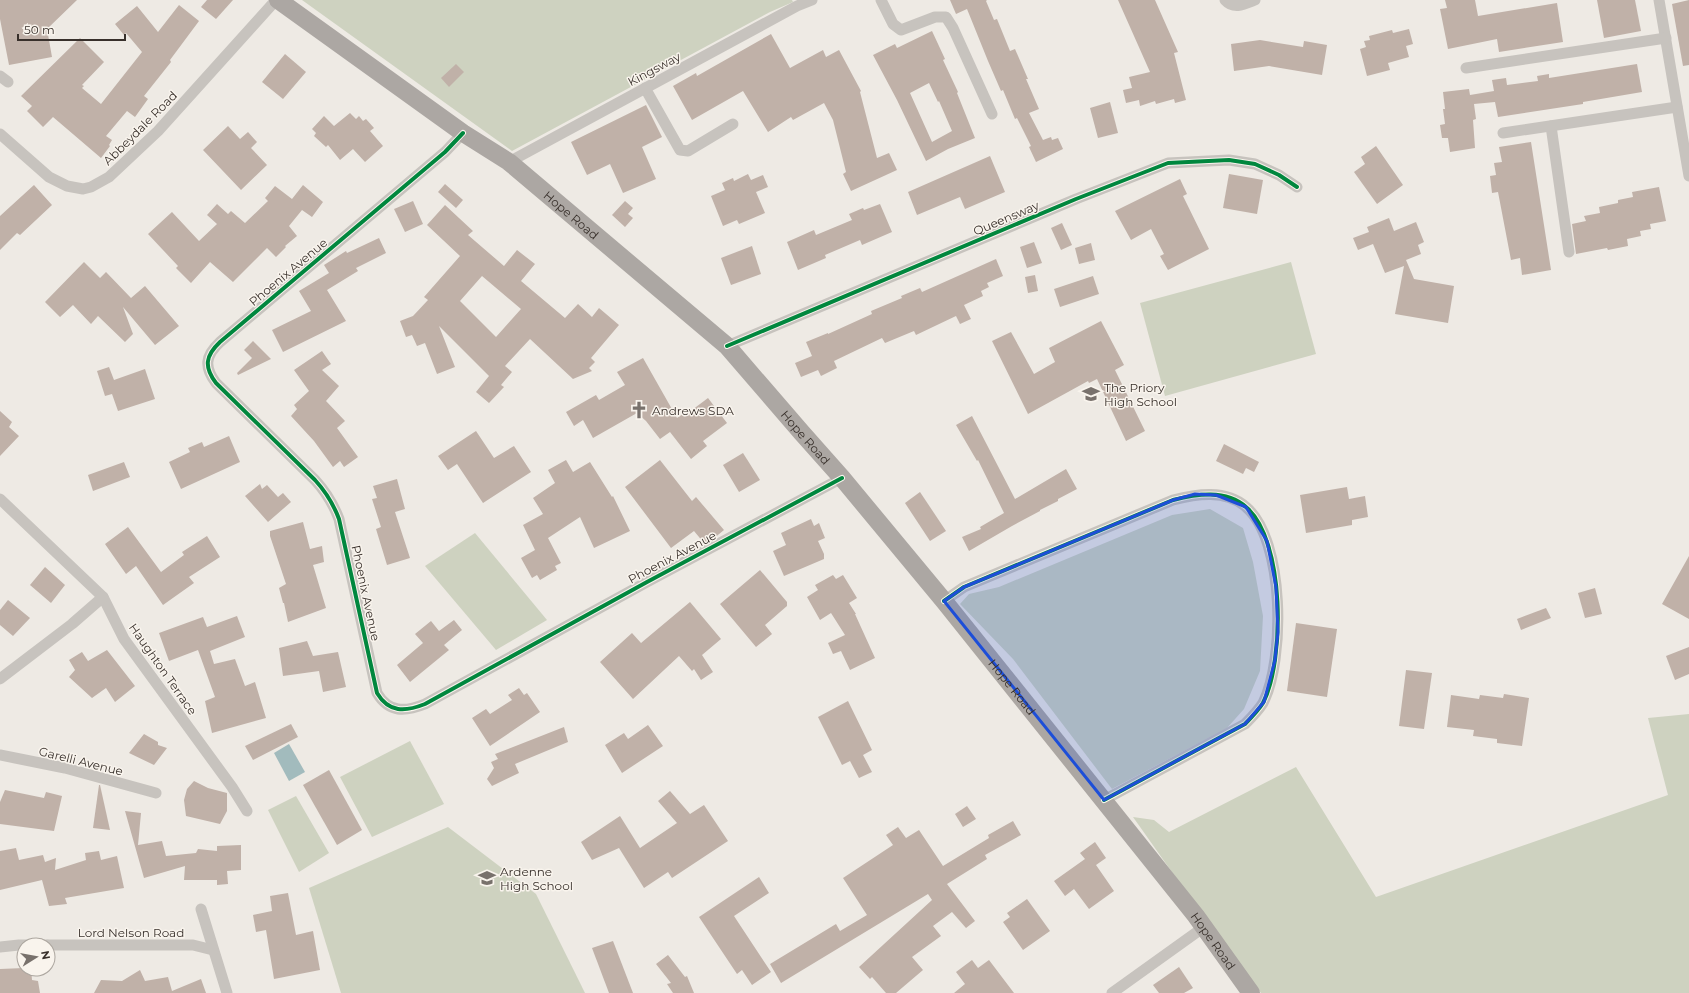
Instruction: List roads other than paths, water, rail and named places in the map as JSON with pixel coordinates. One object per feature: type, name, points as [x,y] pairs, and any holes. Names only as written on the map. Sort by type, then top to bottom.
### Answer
[{"type":"main road","name":"Hope Road","points":[[277,0],[463,133],[509,162],[727,346],[842,478],[944,601],[1204,927],[1251,993]]},
{"type":"street","name":"Abbeydale Road","points":[[0,134],[49,177],[67,186],[83,189],[91,187],[109,177],[158,131],[277,0]]},
{"type":"street","name":"Kingsway","points":[[509,162],[797,6],[812,0]]},
{"type":"street","points":[[881,0],[893,24],[901,30],[935,17],[946,17],[953,28],[992,114]]},
{"type":"street","points":[[1225,0],[1228,4],[1238,6],[1255,0]]},
{"type":"street","points":[[1659,0],[1689,176]]},
{"type":"street","points":[[1466,68],[1666,38]]},
{"type":"street","points":[[645,88],[680,150],[688,151],[733,124]]},
{"type":"street","points":[[1503,133],[1677,108]]},
{"type":"street","points":[[1551,126],[1569,252]]},
{"type":"street","name":"Phoenix Avenue","points":[[463,133],[445,152],[220,342],[210,353],[208,360],[210,375],[216,383],[315,480],[334,504],[339,519],[377,693],[383,703],[392,708],[404,710],[414,709],[425,704],[536,642],[842,478]]},
{"type":"street","name":"Queensway","points":[[727,346],[1069,202],[1168,163],[1229,160],[1255,164],[1278,175],[1297,187]]},
{"type":"street","points":[[944,601],[964,587],[1173,500],[1195,494],[1216,494],[1233,500],[1246,507],[1257,522],[1267,541],[1273,564],[1276,587],[1278,632],[1275,660],[1264,702],[1245,724],[1104,800]]},
{"type":"street","name":"Haughton Terrace","points":[[0,498],[103,597],[124,639],[232,787],[247,811]]},
{"type":"street","points":[[0,679],[72,624],[103,597]]},
{"type":"street","name":"Garelli Avenue","points":[[0,755],[64,768],[156,793]]},
{"type":"street","points":[[201,910],[227,993]]},
{"type":"street","points":[[1112,993],[1204,927]]},
{"type":"street","name":"Lord Nelson Road","points":[[0,947],[16,945]]},
{"type":"street","name":"Lord Nelson Road","points":[[56,945],[194,946],[213,950]]},
{"type":"water","points":[[289,744],[305,772],[289,781],[274,753]]},
{"type":"place","name":"The Priory High School","points":[[1091,394]]},
{"type":"place","name":"Andrews SDA","points":[[639,410]]},
{"type":"place","name":"Ardenne High School","points":[[487,878]]}]
